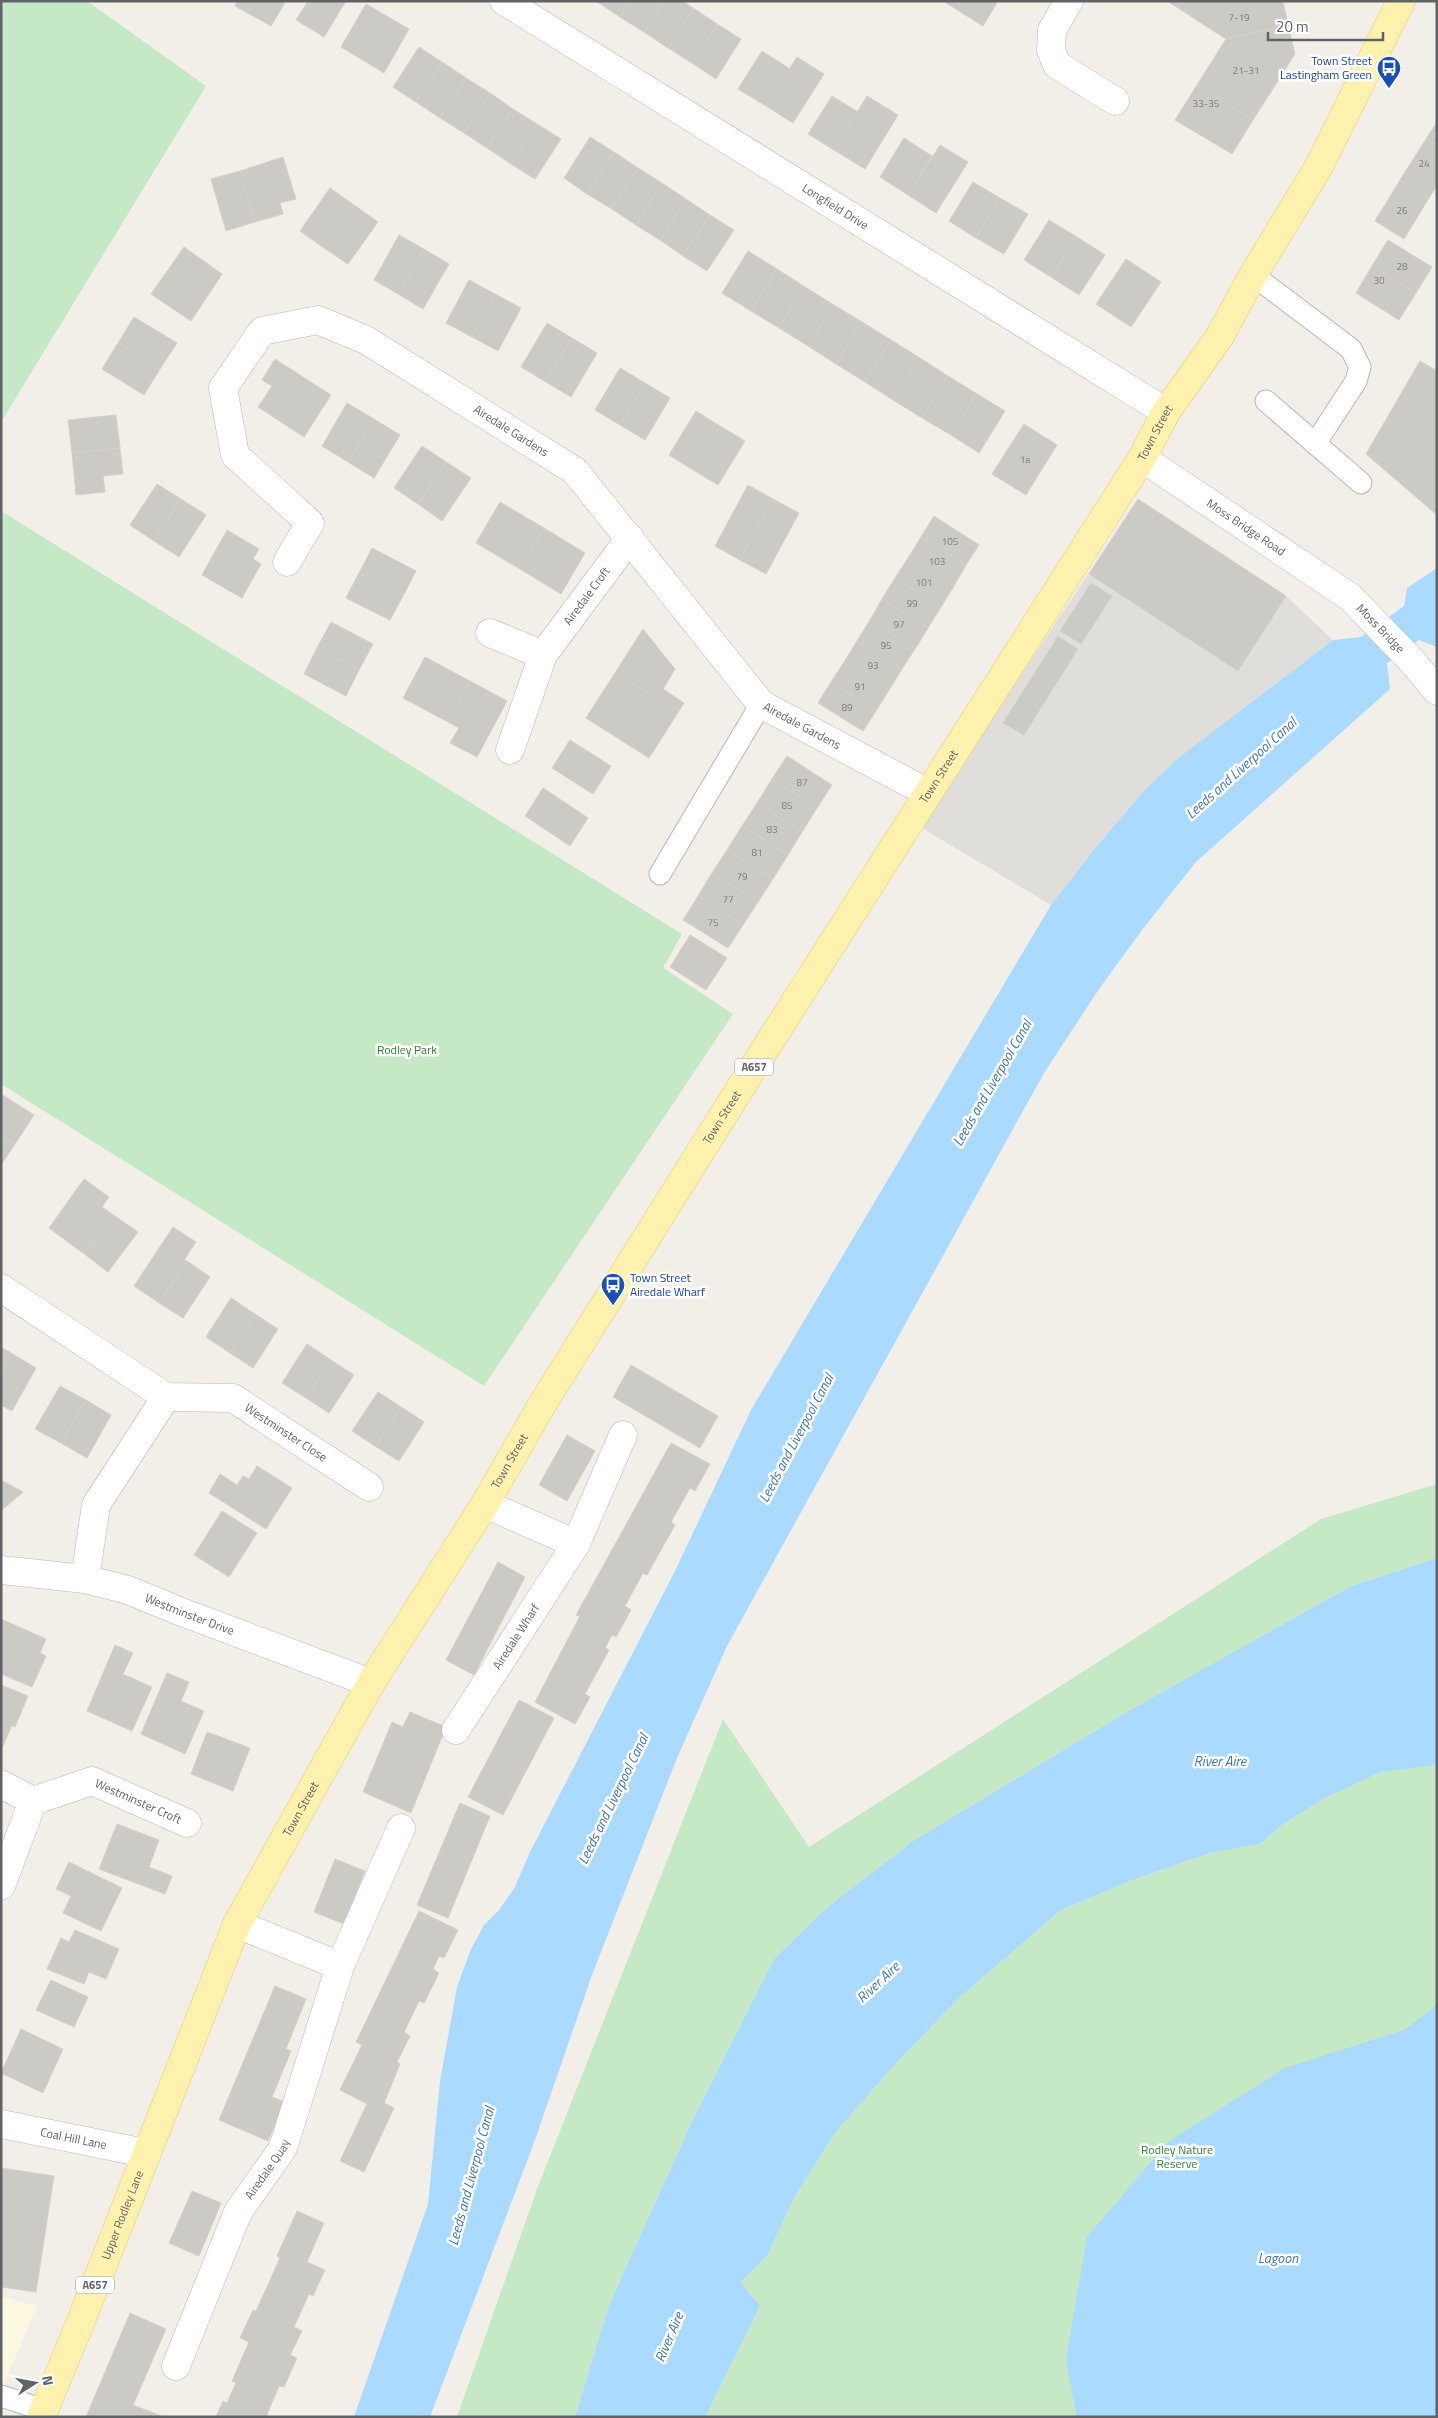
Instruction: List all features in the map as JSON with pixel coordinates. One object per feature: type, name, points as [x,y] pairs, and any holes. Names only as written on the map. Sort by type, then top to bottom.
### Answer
[{"type":"main road","name":"Town Street","points":[[146,2153],[237,1924],[371,1683],[485,1504],[543,1403],[1142,458],[1166,412],[1220,336],[1253,275],[1318,168],[1401,1]]},
{"type":"main road","name":"Upper Rodley Lane","points":[[42,2413],[77,2331],[146,2153]]},
{"type":"street","name":"Longfield Drive","points":[[504,1],[1166,412]]},
{"type":"street","points":[[1069,1],[1052,30],[1051,50],[1057,65],[1114,101]]},
{"type":"street","name":"Airedale Gardens","points":[[287,562],[310,523],[235,455],[223,388],[262,331],[318,320],[366,340],[575,471],[761,704],[928,793]]},
{"type":"street","name":"Moss Bridge Road","points":[[1142,458],[1350,597]]},
{"type":"street","name":"Airedale Croft","points":[[510,750],[543,654],[630,538]]},
{"type":"street","name":"Moss Bridge","points":[[1350,597],[1435,684]]},
{"type":"street","points":[[490,633],[543,654]]},
{"type":"street","points":[[1,1288],[166,1397],[96,1505],[86,1580]]},
{"type":"street","name":"Westminster Close","points":[[166,1397],[233,1398],[369,1487]]},
{"type":"street","name":"Airedale Wharf","points":[[456,1730],[576,1544],[623,1435]]},
{"type":"street","points":[[485,1504],[576,1544]]},
{"type":"street","name":"Westminster Drive","points":[[1,1570],[86,1580],[128,1590],[371,1683]]},
{"type":"street","name":"Westminster Croft","points":[[33,1801],[92,1781],[187,1823]]},
{"type":"street","points":[[1,1784],[33,1801],[1,1886]]},
{"type":"street","name":"Airedale Quay","points":[[176,2366],[238,2212],[283,2148],[340,1966],[401,1828]]},
{"type":"street","points":[[237,1924],[340,1966]]},
{"type":"street","name":"Coal Hill Lane","points":[[1,2124],[146,2153]]},
{"type":"lane","points":[[1253,275],[1351,349],[1360,366],[1356,381],[1316,444]]},
{"type":"lane","points":[[1266,401],[1362,483]]},
{"type":"lane","points":[[660,874],[761,704]]},
{"type":"lane","points":[[1,2396],[42,2413]]},
{"type":"shaded area","points":[[1138,499],[1286,596],[1333,640],[1176,761],[1142,793],[1096,847],[1051,905],[920,827]]},
{"type":"shaded area","points":[[1,2296],[37,2306],[1,2392]]},
{"type":"green space","points":[[1,1],[87,1],[206,86],[1,422]]},
{"type":"green space","name":"Rodley Park","points":[[1,511],[682,934],[663,968],[733,1014],[484,1386],[1,1084]]},
{"type":"green space","points":[[1437,1484],[1437,1558],[1351,1586],[1123,1714],[913,1841],[824,1910],[774,1959],[693,2119],[609,2305],[575,2417],[457,2417],[537,2189],[723,1719],[809,1847],[1321,1519]]},
{"type":"green space","name":"Rodley Nature Reserve","points":[[1437,1765],[1437,2417],[705,2417],[760,2306],[741,2282],[767,2256],[793,2200],[834,2134],[898,2061],[962,1995],[1061,1910],[1130,1881],[1210,1853],[1260,1844],[1282,1825],[1323,1799],[1380,1771]]},
{"type":"water","name":"Leeds and Liverpool Canal","points":[[1437,568],[1437,647],[1419,640],[1387,663],[1390,689],[1196,862],[1142,930],[1099,989],[1044,1073],[727,1646],[677,1758],[592,1975],[535,2140],[430,2417],[354,2417],[428,2204],[440,2081],[457,1987],[471,1949],[484,1925],[499,1910],[515,1887],[530,1852],[675,1571],[751,1410],[1051,905],[1096,847],[1142,793],[1176,760],[1333,640],[1361,637],[1404,606],[1407,588]]},
{"type":"water","name":"River Aire","points":[[1437,1558],[1437,1765],[1380,1772],[1323,1799],[1282,1825],[1260,1844],[1210,1853],[1130,1881],[1061,1910],[962,1995],[898,2061],[834,2134],[793,2200],[767,2256],[741,2282],[760,2306],[705,2417],[575,2417],[609,2305],[693,2119],[774,1959],[824,1910],[913,1841],[1123,1714],[1351,1586]]},
{"type":"water","name":"Lagoon","points":[[1437,2005],[1437,2417],[1077,2417],[1066,2360],[1087,2237],[1169,2141],[1285,2068],[1404,2030]]},
{"type":"building","points":[[237,1],[286,1],[271,26],[235,6]]},
{"type":"building","points":[[308,1],[346,1],[324,37],[296,20]]},
{"type":"building","points":[[596,1],[630,1],[620,17]]},
{"type":"building","points":[[630,1],[664,1],[644,32],[620,17]]},
{"type":"building","points":[[664,1],[682,1],[693,8],[668,48],[644,32]]},
{"type":"building","points":[[943,1],[998,1],[983,26]]},
{"type":"building","points":[[1167,1],[1183,1],[1178,8]]},
{"type":"building","points":[[1183,1],[1283,1],[1288,25],[1226,39],[1178,8]]},
{"type":"building","points":[[366,4],[409,29],[384,73],[341,47]]},
{"type":"building","points":[[693,8],[717,24],[692,63],[668,48]]},
{"type":"building","points":[[717,24],[741,39],[716,79],[692,63]]},
{"type":"building","points":[[1288,25],[1295,54],[1253,120],[1197,85],[1226,39]]},
{"type":"building","points":[[419,47],[442,62],[416,102],[393,87]]},
{"type":"building","points":[[762,51],[790,69],[766,106],[738,89]]},
{"type":"building","points":[[797,57],[824,74],[793,123],[766,106]]},
{"type":"building","points":[[442,62],[466,78],[440,118],[416,102]]},
{"type":"building","points":[[466,78],[490,93],[464,133],[440,118]]},
{"type":"building","points":[[1197,85],[1253,120],[1232,154],[1175,120]]},
{"type":"building","points":[[490,93],[513,109],[487,148],[464,133]]},
{"type":"building","points":[[832,96],[858,112],[834,150],[808,134]]},
{"type":"building","points":[[867,96],[898,115],[865,169],[834,150]]},
{"type":"building","points":[[513,109],[537,124],[511,164],[487,148]]},
{"type":"building","points":[[1437,122],[1437,145],[1426,139]]},
{"type":"building","points":[[537,124],[561,139],[535,179],[511,164]]},
{"type":"building","points":[[590,137],[614,152],[587,194],[564,178]]},
{"type":"building","points":[[904,138],[932,156],[908,195],[880,177]]},
{"type":"building","points":[[1426,139],[1437,145],[1437,185],[1429,198],[1400,180]]},
{"type":"building","points":[[940,145],[968,162],[936,213],[908,195]]},
{"type":"building","points":[[614,152],[638,168],[612,209],[587,194]]},
{"type":"building","points":[[283,157],[296,199],[280,203],[283,214],[255,222],[240,171]]},
{"type":"building","points":[[638,168],[662,183],[636,225],[612,209]]},
{"type":"building","points":[[240,171],[255,222],[226,231],[211,179]]},
{"type":"building","points":[[1400,180],[1429,198],[1404,239],[1375,221]]},
{"type":"building","points":[[973,182],[1000,198],[976,238],[949,221]]},
{"type":"building","points":[[662,183],[686,199],[660,240],[636,225]]},
{"type":"building","points":[[330,188],[354,205],[324,248],[300,231]]},
{"type":"building","points":[[1000,198],[1028,214],[1004,254],[976,238]]},
{"type":"building","points":[[686,199],[710,215],[683,256],[660,240]]},
{"type":"building","points":[[354,205],[378,222],[348,264],[324,248]]},
{"type":"building","points":[[710,215],[734,230],[707,271],[683,256]]},
{"type":"building","points":[[1049,220],[1077,237],[1051,277],[1024,260]]},
{"type":"building","points":[[399,235],[424,249],[398,294],[374,280]]},
{"type":"building","points":[[1077,237],[1105,255],[1079,295],[1051,277]]},
{"type":"building","points":[[1388,240],[1432,267],[1416,293],[1372,266]]},
{"type":"building","points":[[184,247],[222,274],[207,297],[168,270]]},
{"type":"building","points":[[424,249],[449,264],[423,309],[398,294]]},
{"type":"building","points":[[748,251],[777,269],[751,311],[722,293]]},
{"type":"building","points":[[1126,259],[1161,282],[1131,327],[1096,304]]},
{"type":"building","points":[[1372,266],[1416,293],[1399,320],[1356,293]]},
{"type":"building","points":[[777,269],[805,287],[779,328],[751,311]]},
{"type":"building","points":[[168,270],[207,297],[191,321],[151,294]]},
{"type":"building","points":[[469,280],[495,294],[472,337],[446,323]]},
{"type":"building","points":[[805,287],[834,305],[808,346],[779,328]]},
{"type":"building","points":[[495,294],[521,308],[498,351],[472,337]]},
{"type":"building","points":[[834,305],[862,322],[836,364],[808,346]]},
{"type":"building","points":[[134,317],[177,343],[160,369],[118,343]]},
{"type":"building","points":[[862,322],[891,340],[865,382],[836,364]]},
{"type":"building","points":[[547,323],[572,338],[546,382],[521,367]]},
{"type":"building","points":[[572,338],[597,353],[571,397],[546,382]]},
{"type":"building","points":[[891,340],[920,358],[893,400],[865,382]]},
{"type":"building","points":[[118,343],[160,369],[144,395],[102,369]]},
{"type":"building","points":[[920,358],[948,376],[922,418],[893,400]]},
{"type":"building","points":[[275,359],[331,395],[304,437],[258,407],[272,386],[262,380]]},
{"type":"building","points":[[1420,361],[1437,371],[1437,515],[1366,454]]},
{"type":"building","points":[[620,368],[645,383],[620,425],[595,410]]},
{"type":"building","points":[[948,376],[977,394],[951,435],[922,418]]},
{"type":"building","points":[[645,383],[670,398],[645,440],[620,425]]},
{"type":"building","points":[[977,394],[1005,411],[979,453],[951,435]]},
{"type":"building","points":[[347,403],[374,419],[348,462],[322,446]]},
{"type":"building","points":[[696,411],[720,426],[693,470],[669,455]]},
{"type":"building","points":[[116,415],[120,448],[72,453],[68,420]]},
{"type":"building","points":[[374,419],[400,435],[374,478],[348,462]]},
{"type":"building","points":[[1024,424],[1057,445],[1026,495],[992,474]]},
{"type":"building","points":[[720,426],[745,441],[718,485],[693,470]]},
{"type":"building","points":[[422,446],[446,462],[418,504],[394,488]]},
{"type":"building","points":[[120,448],[123,474],[103,476],[105,492],[76,495],[72,453]]},
{"type":"building","points":[[446,462],[471,478],[442,521],[418,504]]},
{"type":"building","points":[[157,484],[181,499],[154,541],[130,525]]},
{"type":"building","points":[[748,485],[773,499],[740,560],[715,546]]},
{"type":"building","points":[[181,499],[206,515],[179,557],[154,541]]},
{"type":"building","points":[[773,499],[799,513],[766,574],[740,560]]},
{"type":"building","points":[[1138,499],[1286,596],[1238,671],[1089,574]]},
{"type":"building","points":[[500,502],[544,528],[520,569],[476,543]]},
{"type":"building","points":[[934,516],[979,545],[966,565],[921,537]]},
{"type":"building","points":[[544,528],[585,553],[561,594],[520,569]]},
{"type":"building","points":[[227,530],[259,549],[253,559],[261,564],[242,598],[202,575]]},
{"type":"building","points":[[921,537],[966,565],[954,586],[908,558]]},
{"type":"building","points":[[372,548],[416,571],[403,596],[359,573]]},
{"type":"building","points":[[908,558],[954,586],[941,607],[895,578]]},
{"type":"building","points":[[359,573],[403,596],[390,620],[346,598]]},
{"type":"building","points":[[895,578],[941,607],[928,628],[882,599]]},
{"type":"building","points":[[1091,583],[1112,596],[1081,644],[1060,631]]},
{"type":"building","points":[[882,599],[928,628],[915,649],[870,620]]},
{"type":"building","points":[[870,620],[915,649],[902,669],[857,641]]},
{"type":"building","points":[[331,622],[373,644],[359,670],[317,648]]},
{"type":"building","points":[[643,629],[675,669],[663,689],[684,703],[679,711],[615,673]]},
{"type":"building","points":[[1058,636],[1078,649],[1024,735],[1003,723]]},
{"type":"building","points":[[857,641],[902,669],[889,690],[844,662]]},
{"type":"building","points":[[317,648],[359,670],[346,696],[304,674]]},
{"type":"building","points":[[425,657],[470,681],[448,722],[403,698]]},
{"type":"building","points":[[844,662],[889,690],[876,711],[831,682]]},
{"type":"building","points":[[615,673],[679,711],[649,758],[586,718]]},
{"type":"building","points":[[470,681],[507,701],[477,757],[450,743],[459,728],[448,722]]},
{"type":"building","points":[[831,682],[876,711],[863,731],[818,703]]},
{"type":"building","points":[[570,740],[611,766],[593,794],[552,768]]},
{"type":"building","points":[[787,756],[832,785],[817,808],[772,779]]},
{"type":"building","points":[[772,779],[817,808],[802,832],[757,803]]},
{"type":"building","points":[[543,788],[588,818],[570,846],[525,816]]},
{"type":"building","points":[[757,803],[802,832],[788,855],[742,826]]},
{"type":"building","points":[[742,826],[788,855],[773,879],[727,850]]},
{"type":"building","points":[[727,850],[773,879],[758,902],[712,873]]},
{"type":"building","points":[[712,873],[758,902],[743,925],[698,896]]},
{"type":"building","points":[[698,896],[743,925],[728,948],[683,920]]},
{"type":"building","points":[[690,935],[727,958],[706,990],[670,967]]},
{"type":"building","points":[[1,1094],[34,1115],[15,1144],[1,1135]]},
{"type":"building","points":[[1,1135],[15,1144],[1,1165]]},
{"type":"building","points":[[84,1179],[109,1197],[102,1207],[112,1214],[83,1253],[49,1228]]},
{"type":"building","points":[[112,1214],[138,1232],[108,1272],[83,1253]]},
{"type":"building","points":[[173,1227],[196,1242],[184,1260],[187,1261],[159,1303],[134,1286]]},
{"type":"building","points":[[187,1261],[210,1277],[183,1318],[159,1303]]},
{"type":"building","points":[[231,1298],[255,1314],[230,1353],[206,1337]]},
{"type":"building","points":[[255,1314],[278,1329],[253,1368],[230,1353]]},
{"type":"building","points":[[307,1344],[331,1360],[306,1398],[282,1383]]},
{"type":"building","points":[[1,1347],[11,1353],[1,1371]]},
{"type":"building","points":[[11,1353],[36,1368],[12,1411],[1,1405],[1,1371]]},
{"type":"building","points":[[331,1360],[354,1375],[329,1413],[306,1398]]},
{"type":"building","points":[[631,1365],[718,1416],[700,1448],[613,1397]]},
{"type":"building","points":[[60,1386],[86,1400],[61,1443],[35,1429]]},
{"type":"building","points":[[378,1392],[401,1407],[375,1446],[352,1431]]},
{"type":"building","points":[[86,1400],[111,1415],[87,1458],[61,1443]]},
{"type":"building","points":[[401,1407],[424,1422],[399,1461],[375,1446]]},
{"type":"building","points":[[567,1435],[595,1451],[567,1501],[539,1485]]},
{"type":"building","points":[[671,1443],[710,1464],[695,1491],[690,1488],[671,1522],[675,1525],[647,1575],[643,1573],[625,1606],[631,1610],[616,1637],[612,1635],[605,1648],[609,1650],[585,1694],[590,1697],[575,1724],[535,1702],[580,1616],[576,1615]]},
{"type":"building","points":[[257,1466],[292,1488],[266,1529],[209,1493],[220,1474],[237,1485],[243,1476],[249,1479]]},
{"type":"building","points":[[1,1480],[23,1492],[1,1511]]},
{"type":"building","points":[[222,1511],[257,1533],[229,1577],[194,1555]]},
{"type":"building","points":[[498,1562],[525,1577],[474,1675],[446,1660]]},
{"type":"building","points":[[1,1619],[46,1639],[40,1653],[46,1656],[32,1687],[1,1674]]},
{"type":"building","points":[[115,1645],[133,1653],[123,1674],[152,1687],[132,1731],[87,1711]]},
{"type":"building","points":[[167,1673],[189,1682],[181,1701],[204,1711],[185,1754],[141,1734]]},
{"type":"building","points":[[1,1685],[28,1696],[15,1727],[12,1725],[2,1748]]},
{"type":"building","points":[[519,1700],[554,1718],[503,1815],[468,1797]]},
{"type":"building","points":[[410,1712],[446,1727],[411,1813],[363,1792],[392,1722],[403,1727]]},
{"type":"building","points":[[207,1732],[250,1748],[233,1791],[191,1774]]},
{"type":"building","points":[[460,1803],[490,1816],[448,1918],[417,1905]]},
{"type":"building","points":[[117,1824],[159,1840],[149,1867],[172,1876],[165,1894],[99,1869]]},
{"type":"building","points":[[335,1859],[365,1871],[344,1924],[314,1912]]},
{"type":"building","points":[[69,1862],[122,1888],[101,1931],[63,1913],[71,1896],[56,1889]]},
{"type":"building","points":[[419,1911],[458,1930],[444,1958],[439,1956],[433,1969],[439,1973],[424,2003],[419,2001],[404,2032],[410,2036],[397,2062],[400,2064],[384,2103],[394,2108],[364,2172],[340,2161],[367,2104],[340,2090],[362,2045],[356,2042]]},
{"type":"building","points":[[75,1930],[119,1949],[106,1979],[89,1972],[84,1984],[47,1969],[61,1938],[69,1942]]},
{"type":"building","points":[[51,1980],[88,1997],[74,2027],[36,2010]]},
{"type":"building","points":[[275,1986],[306,1999],[286,2049],[291,2051],[272,2097],[285,2102],[268,2141],[219,2120]]},
{"type":"building","points":[[21,2029],[63,2049],[43,2093],[1,2073]]},
{"type":"building","points":[[1,2168],[54,2176],[36,2292],[1,2287]]},
{"type":"building","points":[[192,2191],[221,2203],[199,2256],[169,2243]]},
{"type":"building","points":[[297,2211],[324,2223],[307,2262],[325,2270],[313,2296],[309,2294],[294,2327],[302,2331],[290,2355],[297,2358],[284,2387],[279,2386],[266,2417],[216,2417],[223,2401],[227,2403],[236,2383],[232,2381],[249,2342],[240,2338],[253,2310],[256,2311],[280,2258],[277,2256]]},
{"type":"building","points":[[130,2313],[166,2329],[133,2405],[164,2417],[86,2417]]},
{"type":"place","name":"Town Street Lastingham Green","points":[[1389,89]]},
{"type":"place","name":"Town Street Airedale Wharf","points":[[613,1306]]}]
